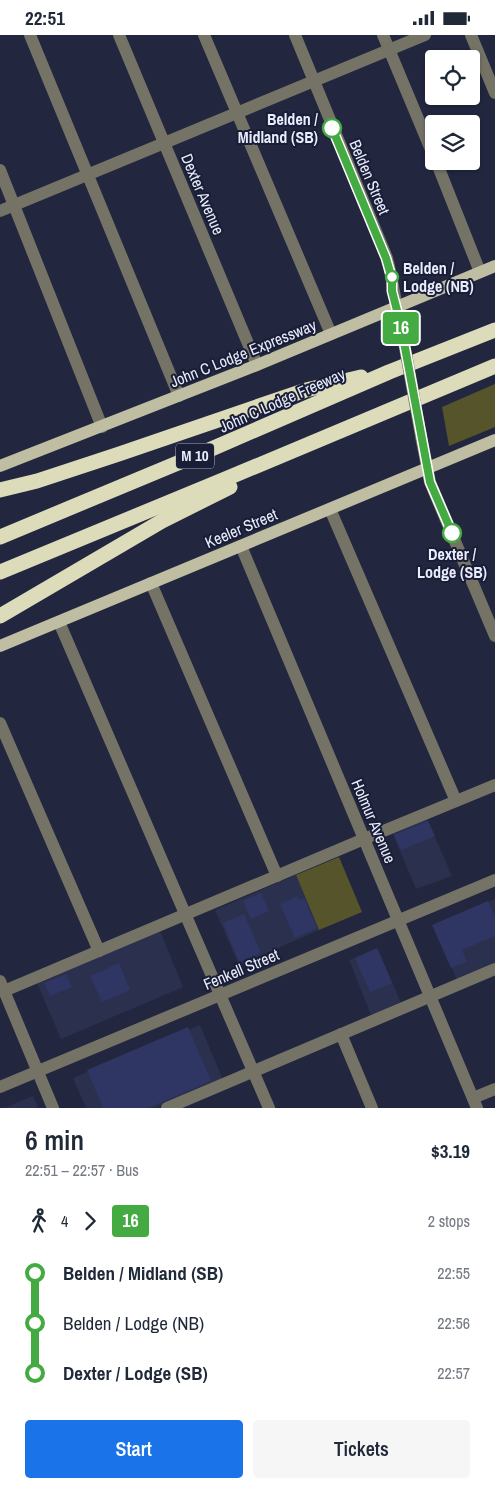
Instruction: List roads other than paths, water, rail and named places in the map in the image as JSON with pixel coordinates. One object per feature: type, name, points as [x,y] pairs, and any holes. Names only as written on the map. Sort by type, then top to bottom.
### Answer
[{"type":"highway","name":"John C Lodge Freeway","points":[[0,537],[209,450],[389,372],[495,330]]},
{"type":"highway","name":"M 10","points":[[0,572],[495,366]]},
{"type":"highway","points":[[0,490],[37,481],[306,390],[389,372]]},
{"type":"highway","points":[[0,616],[162,521],[231,487],[290,452]]},
{"type":"main road","name":"John C Lodge Expressway","points":[[0,465],[102,427],[257,365],[495,265]]},
{"type":"main road","name":"Keeler Street","points":[[0,646],[495,440]]},
{"type":"street","points":[[30,35],[179,396]]},
{"type":"street","name":"Dexter Avenue","points":[[119,35],[257,365]]},
{"type":"street","points":[[204,35],[331,334]]},
{"type":"street","name":"Belden Street","points":[[295,35],[386,258],[392,279],[392,291],[396,307]]},
{"type":"street","points":[[383,35],[425,135]]},
{"type":"street","points":[[0,211],[425,35]]},
{"type":"street","points":[[471,35],[495,93]]},
{"type":"street","points":[[0,170],[102,427]]},
{"type":"street","points":[[440,170],[480,272]]},
{"type":"street","points":[[396,307],[430,482],[495,636]]},
{"type":"street","points":[[330,509],[456,801]]},
{"type":"street","name":"Holmur Avenue","points":[[241,546],[475,1103]]},
{"type":"street","points":[[151,583],[277,875]]},
{"type":"street","points":[[60,622],[270,1108]]},
{"type":"street","points":[[0,723],[99,951]]},
{"type":"street","points":[[53,1108],[2,986],[99,951],[495,785]]},
{"type":"street","name":"Fenkell Street","points":[[0,1087],[495,880]]},
{"type":"street","points":[[167,1108],[495,969]]},
{"type":"street","points":[[341,1034],[372,1108]]},
{"type":"street","points":[[475,1103],[495,1089]]},
{"type":"place","name":"Belden / Midland (SB)","points":[[332,128]]},
{"type":"place","name":"Belden / Lodge (NB)","points":[[392,277]]},
{"type":"place","name":"Dexter / Lodge (SB)","points":[[452,533]]}]
